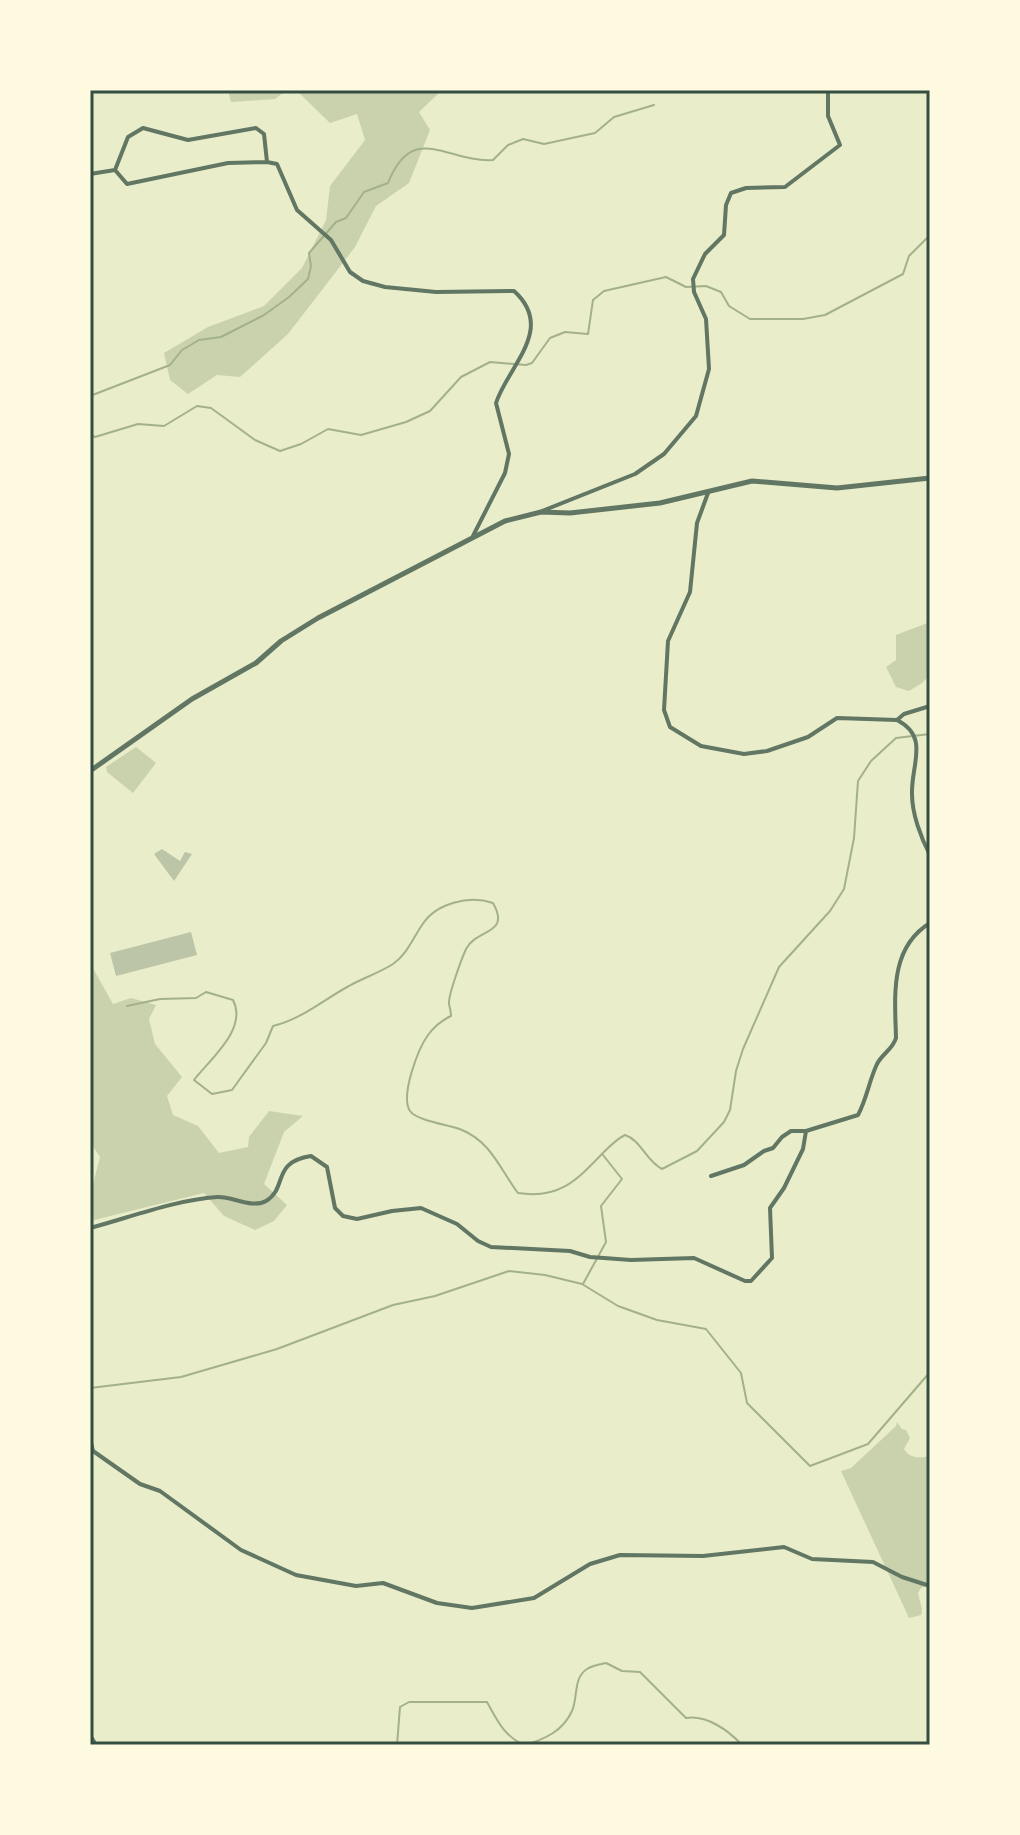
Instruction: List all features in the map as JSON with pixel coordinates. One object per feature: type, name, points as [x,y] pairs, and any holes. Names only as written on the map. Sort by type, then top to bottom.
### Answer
[{"type":"street","points":[[90,771],[192,699],[256,663],[281,641],[318,618],[429,563],[473,536],[505,521],[541,512],[635,474],[664,454],[696,416],[709,369],[706,319],[694,292],[693,279],[705,254],[724,235],[726,205],[731,193],[746,188],[785,187],[840,145],[828,116],[828,90]]},
{"type":"street","points":[[115,170],[128,137],[143,128],[188,140],[256,128],[264,134],[267,162]]},
{"type":"street","points":[[115,170],[127,184],[228,163],[277,164],[297,210],[331,240],[350,272],[363,281],[385,287],[436,292],[514,291],[524,300],[529,315],[527,347],[496,403],[509,454],[507,464],[473,536]]},
{"type":"street","points":[[90,174],[115,170]]},
{"type":"street","points":[[541,512],[599,511],[708,493],[752,481],[837,488],[930,478]]},
{"type":"street","points":[[708,493],[697,523],[690,592],[668,641],[664,710],[670,727],[701,746],[744,754],[767,751],[808,737],[837,718],[897,720],[913,732],[917,742],[911,796],[920,832],[930,855]]},
{"type":"street","points":[[897,720],[904,714],[930,706]]},
{"type":"street","points":[[711,1176],[744,1165],[773,1148],[791,1131],[806,1131],[858,1115],[868,1095],[874,1069],[881,1056],[894,1045],[896,1038],[894,983],[898,968],[918,931],[930,923]]},
{"type":"street","points":[[90,1228],[220,1197],[256,1204],[266,1201],[274,1193],[285,1168],[299,1158],[311,1156],[327,1167],[335,1208],[343,1216],[357,1219],[421,1208],[457,1224],[491,1247],[570,1251],[590,1257],[631,1260],[694,1258],[751,1281],[772,1258],[770,1208],[784,1188],[803,1149],[806,1131]]},
{"type":"street","points":[[90,1438],[93,1451],[140,1484],[160,1491],[241,1550],[296,1575],[356,1586],[383,1583],[437,1603],[472,1608],[534,1598],[590,1564],[620,1555],[703,1556],[784,1547],[812,1559],[873,1562],[902,1577],[930,1586]]},
{"type":"street","points":[[90,1735],[96,1745]]},
{"type":"green space","points":[[228,90],[287,90],[275,99],[231,102]]},
{"type":"green space","points":[[296,90],[442,90],[419,112],[430,130],[409,183],[376,206],[355,247],[288,334],[240,377],[217,375],[188,394],[170,380],[164,353],[208,327],[264,306],[302,268],[326,220],[330,186],[365,140],[357,114],[330,123]]},
{"type":"green space","points":[[930,622],[930,675],[909,691],[896,687],[886,667],[896,660],[896,635]]},
{"type":"green space","points":[[136,747],[156,763],[133,793],[107,772],[106,767]]},
{"type":"green space","points":[[90,963],[113,1004],[131,998],[156,1005],[149,1019],[155,1044],[182,1077],[167,1096],[173,1115],[198,1126],[219,1153],[248,1147],[249,1137],[269,1111],[303,1116],[284,1132],[264,1184],[287,1205],[274,1221],[255,1230],[224,1216],[204,1193],[90,1221],[90,1196],[100,1157],[90,1142]]},
{"type":"green space","points":[[897,1422],[910,1438],[904,1449],[906,1452],[916,1457],[930,1456],[930,1584],[918,1593],[921,1615],[909,1618],[841,1471],[851,1468]]},
{"type":"building","points":[[162,849],[180,861],[185,852],[192,854],[174,881],[154,854]]},
{"type":"building","points":[[191,932],[197,955],[116,976],[110,953]]},
{"type":"waterway","points":[[90,396],[170,365],[182,350],[199,340],[221,337],[264,315],[289,297],[308,279],[311,266],[309,253],[336,222],[346,218],[364,192],[388,183],[398,164],[409,153],[433,149],[493,160],[508,145],[523,139],[544,144],[595,133],[614,117],[654,105]]},
{"type":"waterway","points":[[90,435],[95,437],[138,424],[164,426],[197,406],[211,408],[255,440],[280,451],[328,429],[361,435],[406,422],[430,411],[461,377],[490,362],[526,365],[532,363],[550,338],[565,332],[588,334],[593,300],[604,291],[666,277],[686,287],[706,286],[721,292],[729,306],[750,319],[803,319],[825,315],[903,274],[909,256],[930,235]]},
{"type":"waterway","points":[[127,1006],[160,999],[196,998],[206,992],[233,1000],[236,1011],[231,1033],[194,1080],[212,1094],[232,1090],[266,1043],[273,1026],[303,1014],[393,964],[406,951],[428,917],[444,906],[474,900],[493,903],[498,921],[466,949],[451,993],[451,1016],[428,1035],[415,1061],[407,1095],[410,1111],[426,1120],[472,1135],[494,1157],[518,1193],[544,1193],[565,1186],[625,1135],[662,1169],[697,1151],[724,1122],[730,1110],[743,1049],[779,967],[830,911],[844,889],[854,838],[858,781],[871,761],[896,738],[930,734]]},
{"type":"waterway","points":[[583,1284],[606,1242],[601,1206],[622,1179],[603,1155]]},
{"type":"waterway","points":[[90,1388],[181,1377],[277,1349],[393,1305],[435,1296],[509,1271],[582,1284],[618,1306],[657,1320],[706,1329],[741,1373],[747,1403],[810,1466],[868,1444],[930,1372]]},
{"type":"waterway","points":[[525,1745],[546,1737],[564,1724],[574,1706],[583,1673],[606,1663],[622,1671],[640,1672],[686,1718],[702,1719],[717,1725],[742,1745]]},
{"type":"waterway","points":[[397,1745],[400,1707],[409,1702],[487,1702],[506,1732],[524,1745]]}]
